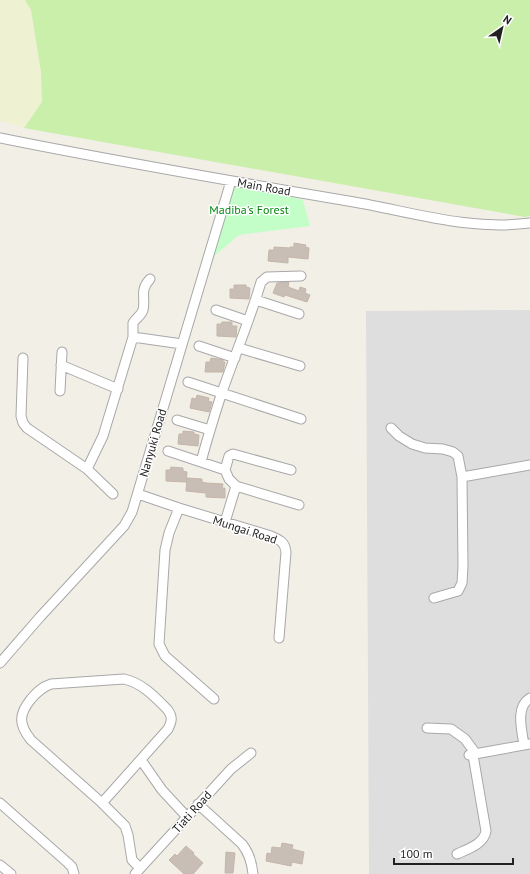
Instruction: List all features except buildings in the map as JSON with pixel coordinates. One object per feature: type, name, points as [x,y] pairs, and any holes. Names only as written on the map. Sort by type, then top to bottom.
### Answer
[{"type":"street","name":"Main Road","points":[[0,138],[231,181],[374,205],[453,221],[481,224],[530,223]]},
{"type":"street","name":"Nanyuki Road","points":[[0,663],[40,617],[124,526],[132,512],[231,181]]},
{"type":"street","points":[[201,462],[222,393],[256,300],[261,282],[265,278],[301,276]]},
{"type":"street","points":[[87,469],[103,436],[133,337],[133,323],[140,316],[144,305],[144,286],[150,279]]},
{"type":"street","points":[[256,300],[299,314]]},
{"type":"street","points":[[216,310],[248,321]]},
{"type":"street","points":[[133,337],[182,344]]},
{"type":"street","points":[[199,346],[235,358]]},
{"type":"street","points":[[239,348],[300,366]]},
{"type":"street","points":[[60,391],[62,352]]},
{"type":"street","points":[[23,358],[21,416],[23,423],[27,428],[87,469],[113,494]]},
{"type":"street","points":[[61,365],[118,389]]},
{"type":"street","points":[[188,382],[301,419]]},
{"type":"street","points":[[177,420],[210,430]]},
{"type":"street","points":[[392,428],[399,436],[412,444],[425,448],[443,449],[453,452],[458,456],[462,477],[462,583],[458,591],[434,598]]},
{"type":"street","points":[[168,451],[225,470]]},
{"type":"street","points":[[291,470],[233,454],[229,456],[225,470],[229,479],[236,486],[299,505]]},
{"type":"street","points":[[462,477],[530,465]]},
{"type":"street","points":[[225,522],[236,486]]},
{"type":"street","name":"Mungai Road","points":[[138,494],[271,536],[284,544],[286,552],[278,638]]},
{"type":"street","points":[[179,508],[169,533],[165,550],[159,644],[165,656],[214,699]]},
{"type":"street","points":[[102,803],[168,729],[172,723],[172,718],[167,709],[137,683],[124,679],[51,684],[43,687],[24,707],[21,714],[21,722],[24,731],[102,803],[126,828],[132,860],[138,871]]},
{"type":"street","points":[[473,755],[527,745],[521,715],[523,706],[530,698]]},
{"type":"street","points":[[427,728],[451,729],[465,739],[473,755],[486,824],[486,836],[482,841],[457,854]]},
{"type":"street","name":"Tiati Road","points":[[138,871],[231,769],[251,753]]},
{"type":"street","points":[[141,760],[162,790],[187,817]]},
{"type":"street","points":[[0,803],[68,863],[72,867],[74,874]]},
{"type":"street","points":[[198,804],[242,844],[247,851],[253,874]]},
{"type":"street","points":[[0,865],[11,874]]},
{"type":"shaded area","points":[[530,310],[530,874],[369,874],[366,311]]},
{"type":"green space","points":[[0,0],[25,0],[31,10],[41,72],[42,102],[24,128],[0,121]]},
{"type":"green space","points":[[25,0],[530,0],[530,216],[525,217],[24,128],[42,102],[41,72],[31,10]]},
{"type":"green space","name":"Madiba's Forest","points":[[242,184],[303,200],[310,226],[239,235],[212,258],[230,191],[235,186]]}]
